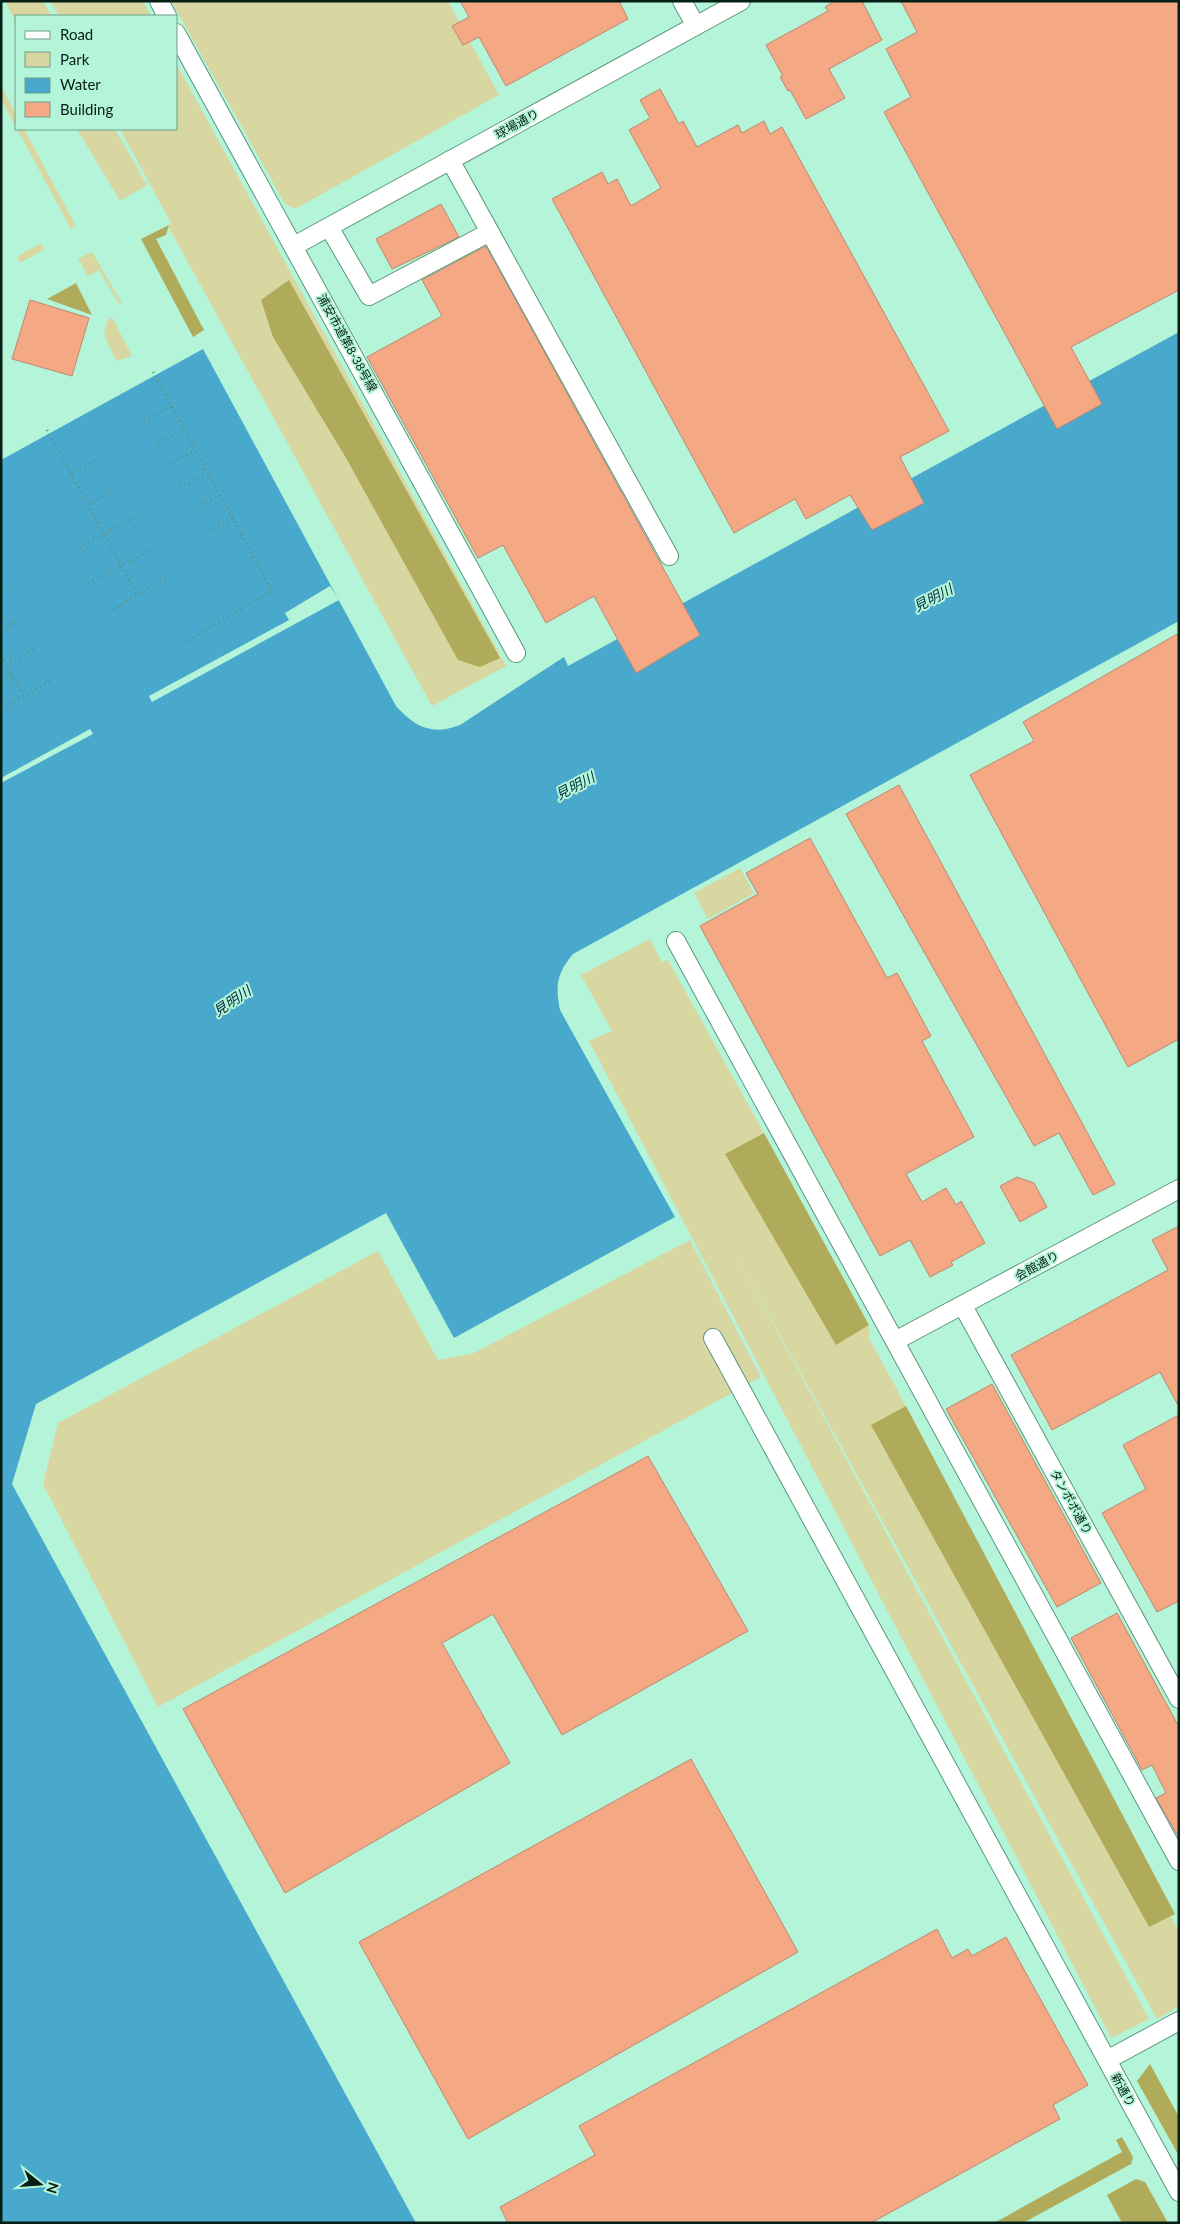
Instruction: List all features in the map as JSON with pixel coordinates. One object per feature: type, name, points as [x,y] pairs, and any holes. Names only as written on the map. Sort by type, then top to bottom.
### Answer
[{"type":"street","points":[[159,1],[166,15]]},
{"type":"street","points":[[682,1],[696,26]]},
{"type":"street","name":"球場通り","points":[[294,246],[741,1]]},
{"type":"street","name":"浦安市道第8-38号線","points":[[178,37],[516,654]]},
{"type":"street","points":[[450,160],[669,556]]},
{"type":"street","points":[[329,227],[369,296],[490,232]]},
{"type":"street","points":[[676,941],[1179,1861]]},
{"type":"street","name":"会館通り","points":[[895,1341],[1179,1188]]},
{"type":"street","name":"タンポポ通り","points":[[963,1306],[1179,1699]]},
{"type":"street","points":[[713,1338],[1107,2060]]},
{"type":"street","name":"新通り","points":[[1179,2021],[1107,2060],[1179,2192]]},
{"type":"path","points":[[153,372],[272,591],[184,643]]},
{"type":"path","points":[[144,421],[172,406]]},
{"type":"path","points":[[158,443],[183,428]]},
{"type":"path","points":[[47,430],[137,594]]},
{"type":"path","points":[[169,465],[195,450]]},
{"type":"path","points":[[72,474],[100,457]]},
{"type":"path","points":[[180,487],[208,474]]},
{"type":"path","points":[[88,504],[118,488]]},
{"type":"path","points":[[193,509],[220,495]]},
{"type":"path","points":[[71,552],[135,517]]},
{"type":"path","points":[[205,533],[233,518]]},
{"type":"path","points":[[88,583],[151,550]]},
{"type":"path","points":[[109,612],[169,576]]},
{"type":"path","points":[[1,630],[18,621]]},
{"type":"path","points":[[6,664],[35,649]]},
{"type":"path","points":[[1,655],[23,695]]},
{"type":"path","points":[[1,680],[12,675]]},
{"type":"path","points":[[1,709],[52,680]]},
{"type":"green space","points":[[5,1],[43,1],[50,15],[15,15],[15,20]]},
{"type":"green space","points":[[50,1],[143,1],[150,15],[58,15]]},
{"type":"green space","points":[[171,1],[448,1],[499,95],[295,209],[285,204]]},
{"type":"green space","points":[[178,67],[506,666],[432,706],[168,226],[171,223],[121,130],[178,130]]},
{"type":"green space","points":[[1,86],[15,112],[15,125],[1,100]]},
{"type":"green space","points":[[18,130],[25,130],[76,226],[71,229]]},
{"type":"green space","points":[[78,130],[116,130],[147,185],[120,201]]},
{"type":"green space","points":[[41,243],[44,250],[20,263],[17,257]]},
{"type":"green space","points":[[92,252],[122,303],[119,304],[99,270],[88,276],[78,259]]},
{"type":"green space","points":[[112,317],[132,356],[116,361],[104,334],[107,321]]},
{"type":"green space","points":[[740,868],[754,893],[708,919],[694,893]]},
{"type":"green space","points":[[650,939],[662,962],[668,960],[764,1133],[756,1138],[859,1331],[869,1325],[869,1338],[906,1406],[900,1410],[1179,1932],[1179,2006],[1157,2019],[732,1248],[1149,2019],[1111,2038],[589,1041],[612,1031],[581,975]]},
{"type":"green space","points":[[690,1240],[761,1377],[158,1707],[43,1484],[58,1423],[378,1251],[438,1360],[474,1353]]},
{"type":"shaded area","points":[[169,225],[166,235],[156,239],[204,330],[193,337],[141,239]]},
{"type":"shaded area","points":[[289,280],[500,658],[480,667],[458,660],[346,458],[273,337],[261,300]]},
{"type":"shaded area","points":[[76,283],[92,315],[47,299]]},
{"type":"shaded area","points":[[764,1133],[869,1325],[836,1345],[725,1154]]},
{"type":"shaded area","points":[[906,1406],[1175,1914],[1149,1927],[871,1425]]},
{"type":"shaded area","points":[[1150,2064],[1179,2117],[1179,2156],[1137,2081]]},
{"type":"shaded area","points":[[1122,2137],[1133,2157],[1131,2164],[1023,2223],[994,2223],[1122,2152],[1116,2140]]},
{"type":"shaded area","points":[[1136,2179],[1145,2182],[1168,2223],[1122,2223],[1107,2195]]},
{"type":"water","name":"見明川","points":[[1179,332],[1179,621],[573,954],[564,967],[558,987],[560,1010],[675,1217],[454,1338],[386,1213],[36,1404],[12,1484],[416,2223],[1,2223],[1,460],[203,349],[396,706],[417,724],[425,728],[441,730],[460,725],[564,657],[568,666]]},
{"type":"pier","points":[[330,586],[339,600],[152,702],[149,696],[289,620],[285,613]]},
{"type":"pier","points":[[90,729],[93,734],[1,783],[1,778]]},
{"type":"building","points":[[460,1],[619,1],[628,19],[506,86],[479,37],[463,45],[452,26],[469,17]]},
{"type":"building","points":[[835,1],[862,1],[882,40],[829,69],[845,98],[806,119],[790,90],[788,91],[780,77],[783,76],[766,45],[828,11],[825,7]]},
{"type":"building","points":[[901,1],[1179,1],[1179,290],[1071,347],[1102,404],[1057,429],[884,112],[911,97],[886,49],[917,32]]},
{"type":"building","points":[[660,89],[679,124],[683,121],[697,147],[738,125],[742,133],[764,121],[770,134],[782,127],[949,431],[900,457],[924,503],[872,530],[850,495],[806,519],[795,499],[734,533],[552,199],[602,172],[608,184],[617,179],[631,206],[661,188],[629,130],[650,118],[640,100]]},
{"type":"building","points":[[441,204],[459,237],[392,269],[376,239]]},
{"type":"building","points":[[486,246],[700,635],[636,673],[594,596],[546,623],[503,545],[478,558],[367,357],[442,316],[422,280]]},
{"type":"building","points":[[30,300],[89,318],[72,376],[12,359]]},
{"type":"building","points":[[1179,633],[1179,1039],[1128,1067],[970,775],[1034,741],[1023,722]]},
{"type":"building","points":[[899,785],[1115,1184],[1093,1195],[1059,1133],[1034,1146],[846,814]]},
{"type":"building","points":[[810,838],[887,978],[897,973],[931,1036],[922,1041],[974,1137],[906,1174],[922,1202],[946,1188],[956,1205],[961,1201],[985,1243],[951,1262],[953,1265],[930,1277],[910,1240],[880,1256],[700,926],[758,894],[746,873]]},
{"type":"building","points":[[1017,1177],[1034,1183],[1047,1207],[1020,1222],[1000,1186]]},
{"type":"building","points":[[1179,1226],[1179,1407],[1160,1372],[1052,1430],[1011,1355],[1168,1270],[1152,1240]]},
{"type":"building","points":[[992,1384],[1101,1583],[1057,1607],[946,1409]]},
{"type":"building","points":[[1179,1415],[1179,1601],[1157,1612],[1102,1513],[1146,1489],[1123,1445]]},
{"type":"building","points":[[648,1456],[748,1631],[562,1735],[493,1614],[442,1643],[510,1763],[285,1893],[183,1709]]},
{"type":"building","points":[[1117,1613],[1179,1727],[1179,1838],[1156,1798],[1166,1793],[1152,1765],[1142,1770],[1071,1638]]},
{"type":"building","points":[[691,1759],[798,1952],[468,2139],[359,1942]]},
{"type":"building","points":[[937,1929],[952,1958],[968,1949],[972,1956],[1006,1937],[1088,2085],[1053,2105],[1060,2119],[871,2223],[508,2223],[500,2207],[595,2155],[579,2126]]}]
